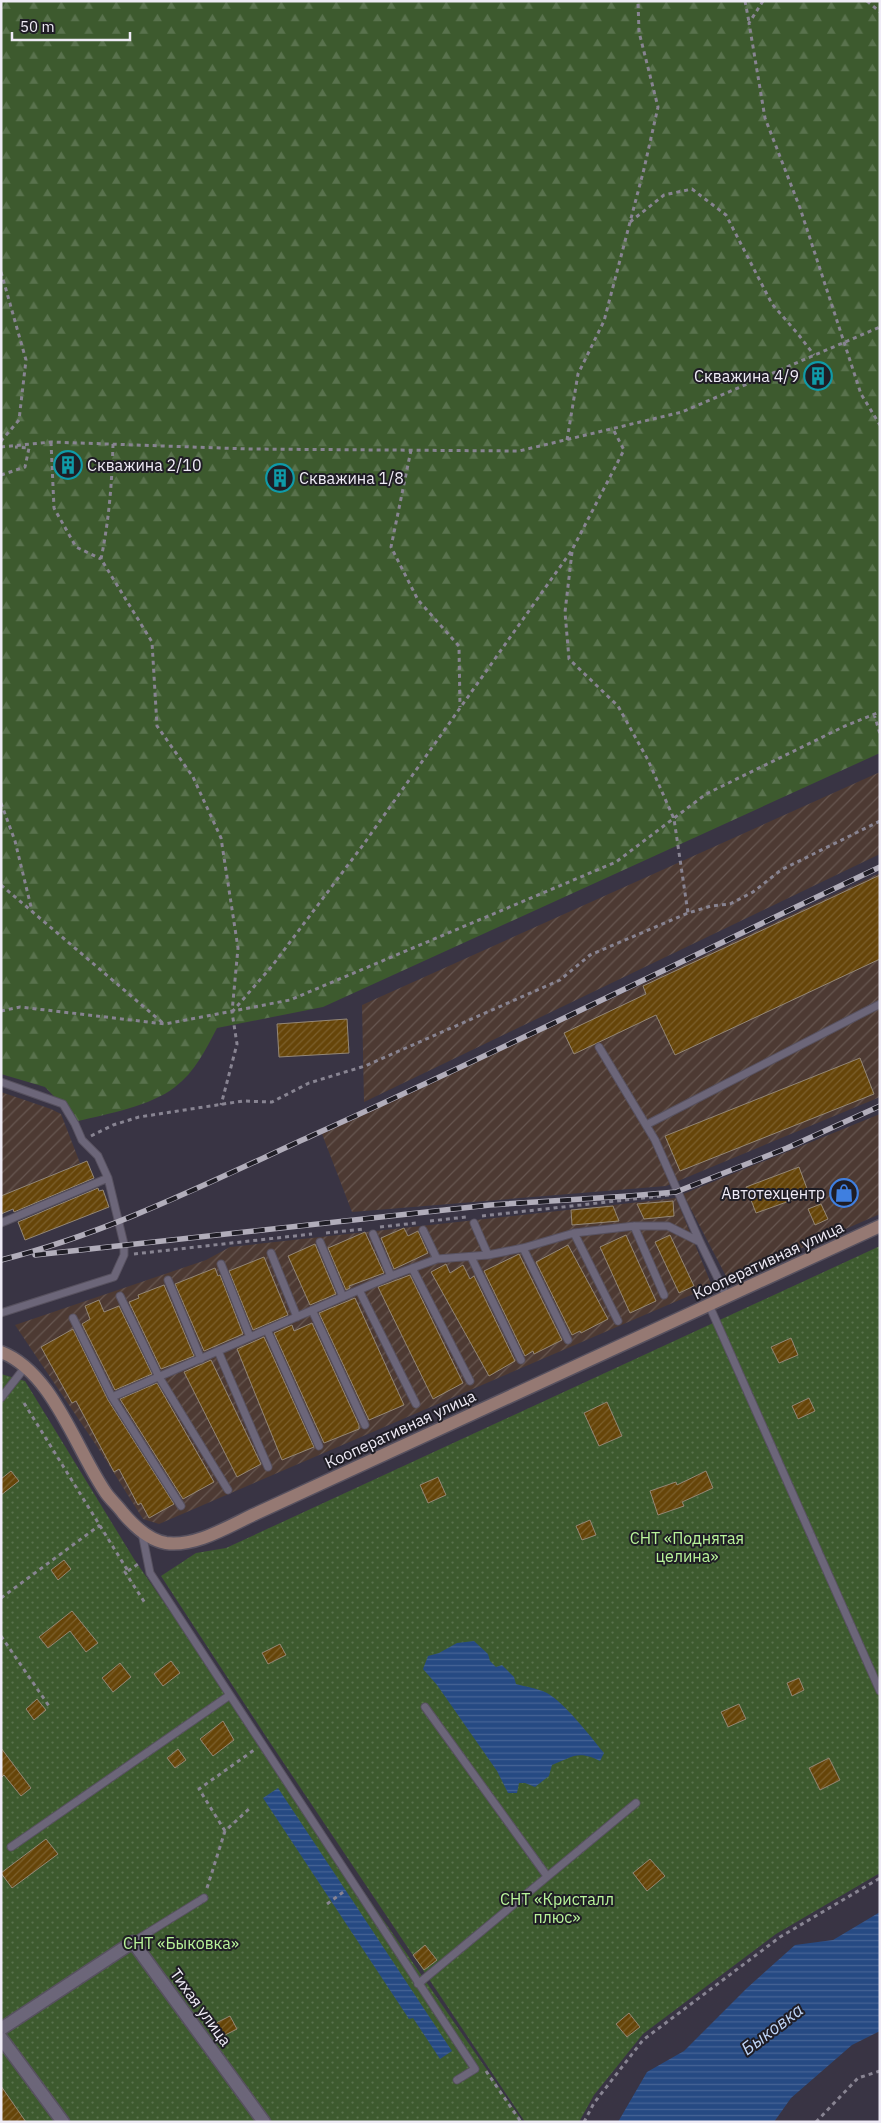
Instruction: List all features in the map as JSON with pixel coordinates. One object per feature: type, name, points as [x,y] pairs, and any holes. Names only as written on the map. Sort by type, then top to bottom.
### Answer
[{"type":"main road","name":"Кооперативная улица","points":[[1,1352],[26,1366],[44,1386],[106,1492],[142,1533],[165,1543],[185,1542],[204,1536],[880,1226]]},
{"type":"street","points":[[1,2029],[133,1942]]},
{"type":"street","name":"Тихая улица","points":[[133,1942],[264,2122]]},
{"type":"street","points":[[1,2038],[63,2122]]},
{"type":"lane","points":[[646,1125],[880,1004]]},
{"type":"lane","points":[[599,1047],[655,1140],[700,1242],[727,1297]]},
{"type":"lane","points":[[1,1082],[63,1104],[82,1140],[98,1156],[108,1178],[124,1244],[124,1255],[114,1277],[1,1313]]},
{"type":"lane","points":[[1,1223],[108,1178]]},
{"type":"lane","points":[[472,1220],[488,1255]]},
{"type":"lane","points":[[112,1397],[390,1276],[437,1259],[488,1255],[523,1248],[574,1233],[634,1226],[668,1226],[700,1242]]},
{"type":"lane","points":[[634,1226],[664,1295]]},
{"type":"lane","points":[[423,1230],[437,1259]]},
{"type":"lane","points":[[574,1233],[618,1321]]},
{"type":"lane","points":[[373,1234],[390,1276]]},
{"type":"lane","points":[[320,1242],[343,1297]]},
{"type":"lane","points":[[523,1248],[568,1340]]},
{"type":"lane","points":[[271,1253],[297,1317]]},
{"type":"lane","points":[[471,1257],[521,1360]]},
{"type":"lane","points":[[221,1264],[250,1338]]},
{"type":"lane","points":[[412,1268],[470,1381]]},
{"type":"lane","points":[[168,1280],[201,1359]]},
{"type":"lane","points":[[359,1290],[416,1404]]},
{"type":"lane","points":[[120,1296],[159,1377],[228,1490]]},
{"type":"lane","points":[[709,1305],[880,1691]]},
{"type":"lane","points":[[312,1310],[365,1425]]},
{"type":"lane","points":[[73,1318],[112,1397],[181,1506]]},
{"type":"lane","points":[[267,1330],[319,1446]]},
{"type":"lane","points":[[218,1351],[268,1467]]},
{"type":"lane","points":[[1,1398],[26,1366]]},
{"type":"lane","points":[[142,1533],[150,1573],[475,2069],[458,2080]]},
{"type":"lane","points":[[11,1847],[230,1695]]},
{"type":"lane","points":[[424,1706],[548,1876]]},
{"type":"lane","points":[[418,1984],[636,1803]]},
{"type":"lane","points":[[133,1942],[204,1898]]},
{"type":"path","points":[[567,440],[578,374],[604,321],[644,169],[658,107],[639,32],[638,1]]},
{"type":"path","points":[[745,1],[765,118],[800,208],[861,394],[880,425]]},
{"type":"path","points":[[749,23],[763,1]]},
{"type":"path","points":[[867,1],[880,12]]},
{"type":"path","points":[[629,223],[664,195],[692,189],[726,215],[772,304],[814,355]]},
{"type":"path","points":[[1,272],[26,360],[20,420],[1,441]]},
{"type":"path","points":[[3,447],[52,442],[249,449],[519,451],[682,412],[880,327]]},
{"type":"path","points":[[232,1012],[272,966],[352,860],[572,550],[624,450],[614,428]]},
{"type":"path","points":[[52,442],[54,508],[76,547],[101,559],[152,642],[157,726],[193,776],[221,838],[238,948],[232,1012],[237,1044],[221,1105]]},
{"type":"path","points":[[101,559],[112,487],[112,444]]},
{"type":"path","points":[[1,475],[25,466],[29,448],[3,447]]},
{"type":"path","points":[[411,450],[392,547],[418,600],[459,646],[460,707]]},
{"type":"path","points":[[572,550],[565,612],[569,659],[618,706],[648,760],[674,819],[688,913]]},
{"type":"path","points":[[1,1011],[20,1007],[165,1024],[290,1000],[616,862],[706,794],[845,726],[880,712]]},
{"type":"path","points":[[874,714],[880,734]]},
{"type":"path","points":[[1,803],[15,841],[32,912]]},
{"type":"path","points":[[82,1140],[113,1125],[139,1117],[243,1101],[272,1102],[309,1083],[365,1066],[560,980],[590,955],[688,913],[711,906],[730,904],[753,892],[781,870],[880,821]]},
{"type":"path","points":[[1,885],[165,1024]]},
{"type":"path","points":[[480,1216],[678,1194]]},
{"type":"path","points":[[124,1255],[472,1220]]},
{"type":"path","points":[[24,1403],[128,1571]]},
{"type":"path","points":[[1,1598],[100,1525]]},
{"type":"path","points":[[142,1561],[125,1572],[145,1603]]},
{"type":"path","points":[[1,1636],[50,1706]]},
{"type":"path","points":[[225,1831],[199,1788],[262,1744]]},
{"type":"path","points":[[204,1898],[225,1831],[249,1809]]},
{"type":"path","points":[[584,2122],[594,2103],[643,2040],[780,1937],[880,1878]]},
{"type":"path","points":[[327,1904],[347,1889]]},
{"type":"path","points":[[475,2069],[485,2070],[521,2122]]},
{"type":"path","points":[[816,2122],[858,2078],[880,2072]]},
{"type":"shaded area","points":[[880,772],[880,854],[364,1102],[362,1005]]},
{"type":"shaded area","points":[[880,873],[880,1097],[666,1186],[352,1212],[322,1134]]},
{"type":"shaded area","points":[[1,1092],[61,1114],[80,1163],[1,1196]]},
{"type":"shaded area","points":[[880,1114],[880,1214],[728,1280],[683,1194]]},
{"type":"shaded area","points":[[676,1198],[712,1286],[159,1524],[143,1519],[100,1451],[15,1325],[206,1260],[230,1247]]},
{"type":"green space","points":[[1,1],[880,1],[880,753],[323,1007],[217,1028],[199,1060],[182,1081],[165,1094],[141,1104],[78,1121],[45,1087],[1,1074]]},
{"type":"green space","name":"СНТ «Поднятая целина»","points":[[880,1246],[880,1873],[776,1934],[643,2034],[594,2095],[579,2122],[525,2122],[269,1741],[161,1576],[196,1553],[226,1548]]},
{"type":"green space","name":"СНТ «Быковка»","points":[[1,1374],[25,1381],[134,1559],[523,2122],[1,2122]]},
{"type":"water","points":[[474,1641],[488,1654],[490,1661],[496,1667],[502,1665],[514,1677],[516,1684],[543,1691],[562,1704],[604,1753],[600,1761],[580,1755],[570,1757],[552,1765],[549,1776],[535,1787],[519,1783],[517,1793],[508,1793],[497,1771],[437,1685],[423,1669],[428,1656],[439,1653],[457,1643]]},
{"type":"water","points":[[278,1788],[452,2051],[440,2059],[413,2018],[409,2019],[263,1798]]},
{"type":"water","name":"Быковка","points":[[880,1912],[880,2031],[852,2045],[791,2098],[774,2122],[618,2122],[647,2072],[684,2051],[747,1988],[795,1945],[833,1940]]},
{"type":"building","points":[[880,875],[880,959],[675,1055],[656,1015],[574,1054],[564,1033],[646,994],[643,986]]},
{"type":"building","points":[[347,1019],[349,1053],[279,1057],[277,1024]]},
{"type":"building","points":[[860,1058],[874,1094],[680,1171],[665,1136]]},
{"type":"building","points":[[87,1161],[94,1178],[14,1212],[13,1209],[1,1214],[1,1196]]},
{"type":"building","points":[[799,1167],[809,1194],[756,1213],[746,1187]]},
{"type":"building","points":[[98,1188],[99,1191],[103,1190],[109,1207],[25,1240],[18,1222]]},
{"type":"building","points":[[673,1201],[674,1216],[644,1219],[637,1204]]},
{"type":"building","points":[[821,1204],[828,1219],[815,1225],[808,1209]]},
{"type":"building","points":[[613,1206],[619,1221],[572,1225],[571,1210]]},
{"type":"building","points":[[404,1228],[408,1236],[418,1231],[428,1253],[394,1269],[381,1238]]},
{"type":"building","points":[[365,1232],[384,1273],[349,1286],[350,1288],[346,1290],[328,1248]]},
{"type":"building","points":[[626,1235],[656,1301],[630,1313],[600,1247]]},
{"type":"building","points":[[670,1235],[694,1286],[679,1293],[655,1242]]},
{"type":"building","points":[[315,1244],[336,1294],[310,1305],[288,1256]]},
{"type":"building","points":[[568,1245],[608,1319],[581,1333],[580,1331],[572,1335],[536,1262]]},
{"type":"building","points":[[519,1254],[562,1340],[534,1354],[533,1351],[525,1356],[484,1271]]},
{"type":"building","points":[[264,1257],[288,1315],[253,1330],[229,1271]]},
{"type":"building","points":[[446,1264],[450,1273],[463,1265],[470,1279],[474,1276],[515,1361],[489,1376],[431,1272]]},
{"type":"building","points":[[215,1268],[218,1276],[220,1275],[243,1334],[204,1351],[175,1284]]},
{"type":"building","points":[[410,1275],[463,1383],[433,1399],[378,1287]]},
{"type":"building","points":[[164,1285],[194,1356],[161,1369],[129,1302],[139,1298],[138,1295]]},
{"type":"building","points":[[355,1298],[404,1405],[369,1420],[319,1313]]},
{"type":"building","points":[[99,1300],[104,1312],[119,1306],[152,1374],[115,1390],[82,1324],[90,1319],[85,1306]]},
{"type":"building","points":[[312,1323],[359,1425],[359,1429],[324,1443],[274,1333],[292,1325],[294,1331]]},
{"type":"building","points":[[73,1329],[108,1400],[174,1504],[149,1518],[141,1503],[138,1505],[119,1469],[114,1472],[76,1401],[72,1403],[41,1347]]},
{"type":"building","points":[[264,1337],[314,1447],[282,1460],[237,1349]]},
{"type":"building","points":[[791,1338],[798,1355],[779,1363],[771,1347]]},
{"type":"building","points":[[211,1360],[261,1464],[237,1477],[184,1372]]},
{"type":"building","points":[[157,1383],[214,1482],[183,1499],[120,1399]]},
{"type":"building","points":[[809,1398],[815,1411],[798,1419],[792,1406]]},
{"type":"building","points":[[607,1402],[622,1436],[599,1446],[584,1413]]},
{"type":"building","points":[[11,1471],[19,1481],[1,1495],[1,1479]]},
{"type":"building","points":[[706,1471],[713,1488],[682,1502],[684,1506],[658,1515],[650,1491],[676,1482],[677,1485]]},
{"type":"building","points":[[438,1477],[446,1495],[428,1503],[420,1485]]},
{"type":"building","points":[[590,1520],[596,1535],[582,1540],[576,1526]]},
{"type":"building","points":[[64,1560],[71,1569],[58,1580],[51,1570]]},
{"type":"building","points":[[72,1611],[98,1643],[86,1652],[70,1631],[48,1648],[39,1637]]},
{"type":"building","points":[[280,1644],[286,1655],[268,1664],[262,1653]]},
{"type":"building","points":[[171,1661],[180,1673],[163,1686],[154,1674]]},
{"type":"building","points":[[120,1663],[131,1677],[113,1692],[102,1678]]},
{"type":"building","points":[[799,1678],[804,1690],[792,1696],[787,1683]]},
{"type":"building","points":[[37,1699],[46,1710],[34,1720],[26,1709]]},
{"type":"building","points":[[739,1704],[746,1719],[728,1727],[721,1712]]},
{"type":"building","points":[[223,1721],[234,1740],[213,1756],[200,1739]]},
{"type":"building","points":[[1,1748],[31,1788],[21,1796],[4,1775],[1,1778]]},
{"type":"building","points":[[178,1749],[186,1760],[175,1768],[167,1758]]},
{"type":"building","points":[[829,1758],[840,1780],[820,1790],[809,1768]]},
{"type":"building","points":[[46,1839],[58,1854],[12,1888],[1,1873]]},
{"type":"building","points":[[650,1859],[665,1876],[647,1891],[633,1873]]},
{"type":"building","points":[[425,1945],[437,1960],[424,1970],[413,1955]]},
{"type":"building","points":[[629,2013],[640,2027],[627,2037],[616,2024]]},
{"type":"building","points":[[230,2016],[237,2029],[221,2037],[214,2024]]},
{"type":"building","points":[[1,2086],[26,2122],[1,2122]]},
{"type":"railway","points":[[1,1260],[81,1236],[159,1205],[454,1070],[880,867]]},
{"type":"railway","points":[[35,1255],[490,1205],[676,1192],[787,1148],[880,1106]]},
{"type":"place","name":"Скважина 4/9","points":[[818,376]]},
{"type":"place","name":"Скважина 2/10","points":[[68,465]]},
{"type":"place","name":"Скважина 1/8","points":[[280,478]]},
{"type":"place","name":"Автотехцентр","points":[[844,1193]]},
{"type":"park label","name":"СНТ «Кристалл плюс»","points":[[557,1908]]}]
